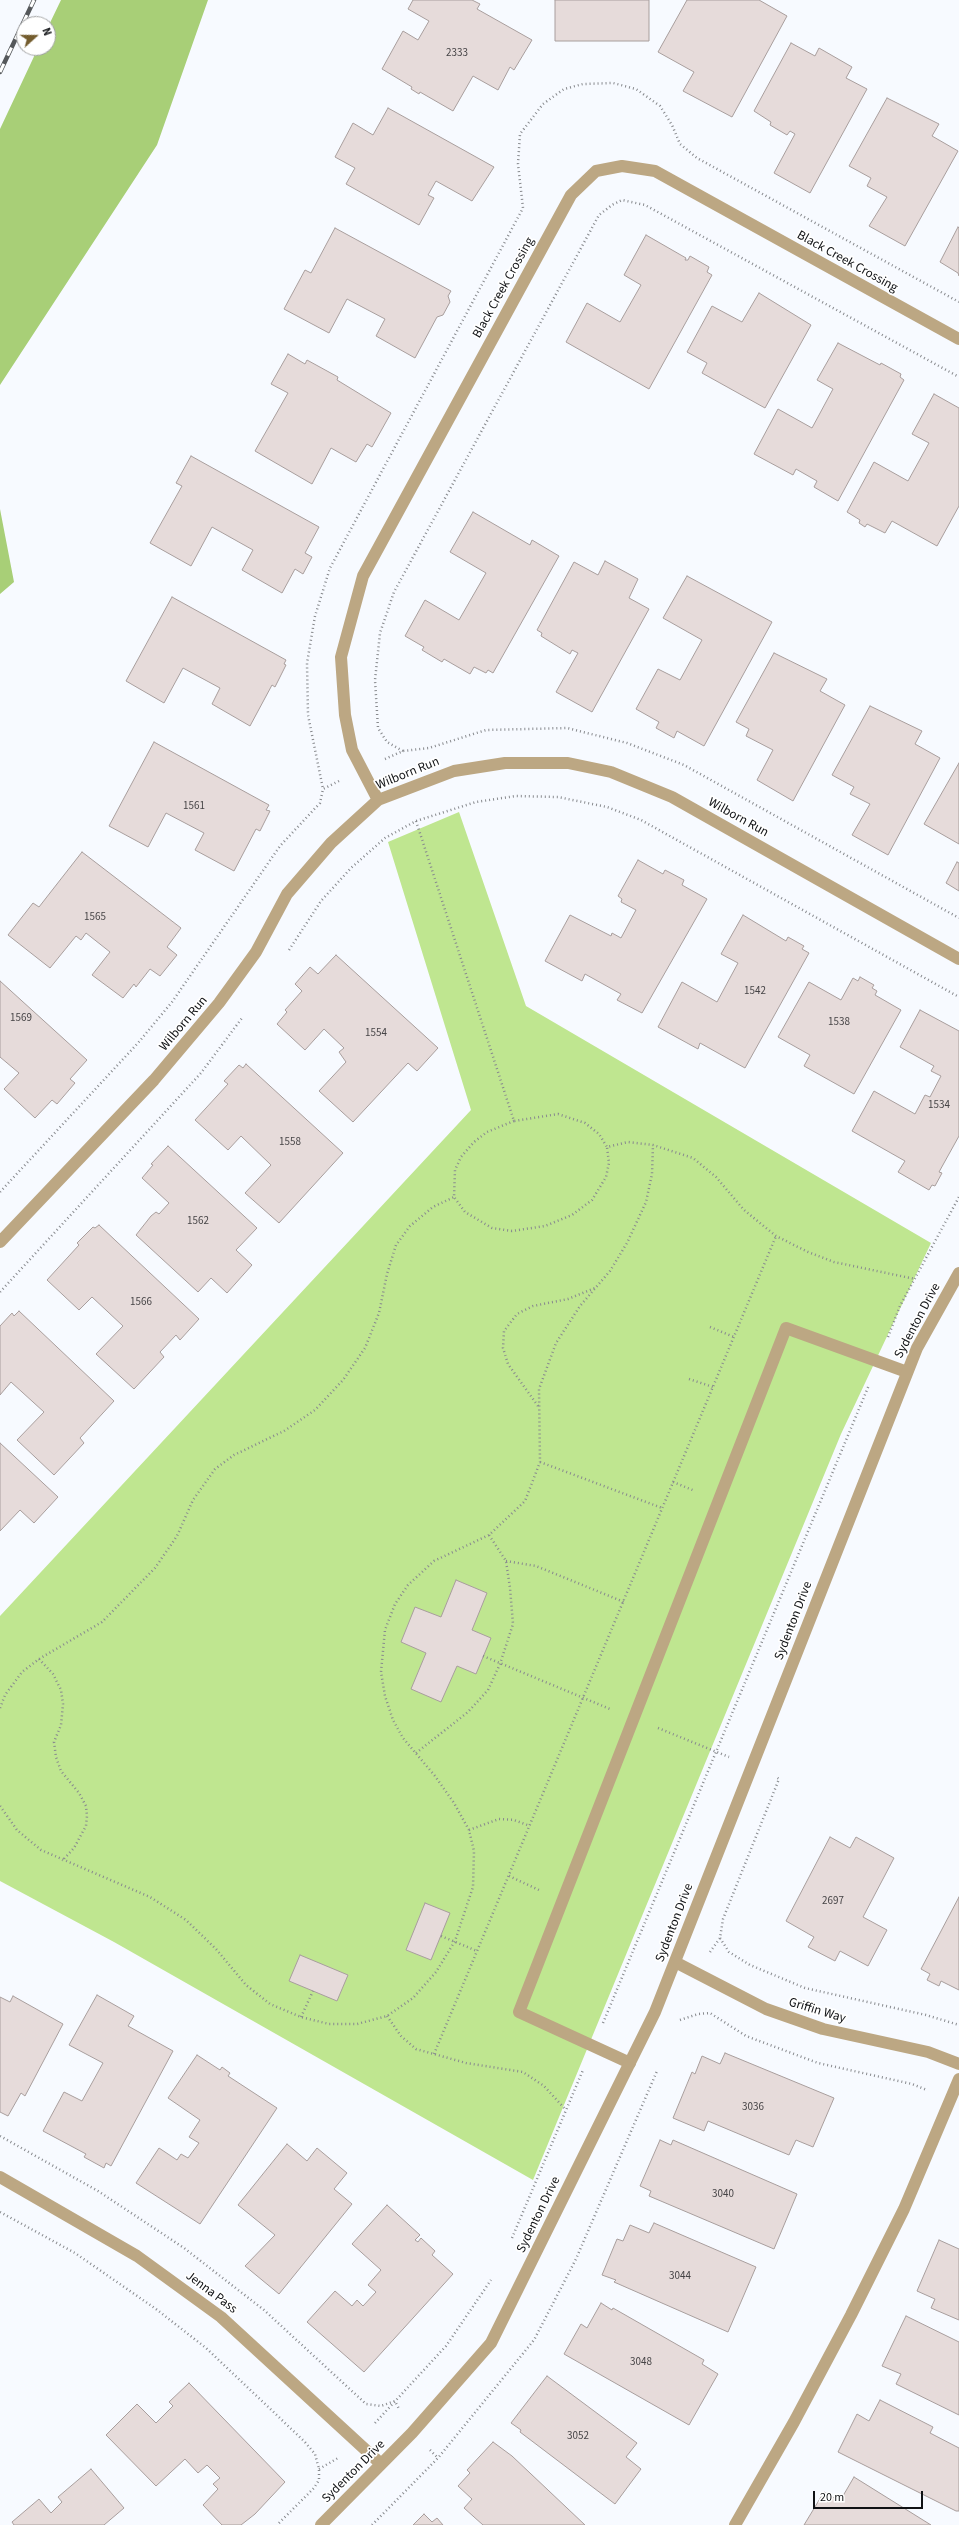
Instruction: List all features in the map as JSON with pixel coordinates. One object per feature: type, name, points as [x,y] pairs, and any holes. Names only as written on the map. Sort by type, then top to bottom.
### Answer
[{"type":"street","name":"Black Creek Crossing","points":[[378,800],[352,750],[345,714],[341,657],[363,576],[571,195],[596,171],[622,166],[655,171],[959,339]]},
{"type":"street","name":"Wilborn Run","points":[[0,1242],[154,1080],[219,1002],[256,952],[287,894],[330,843],[378,800],[454,771],[505,763],[568,763],[612,772],[672,797],[959,959]]},
{"type":"street","name":"Sydenton Drive","points":[[321,2525],[381,2464],[491,2344],[655,2012],[907,1372],[917,1348],[959,1273]]},
{"type":"street","points":[[630,2062],[519,2012],[786,1328],[907,1372]]},
{"type":"street","name":"Griffin Way","points":[[675,1962],[766,2009],[823,2029],[928,2052],[959,2064]]},
{"type":"street","points":[[735,2525],[794,2422],[904,2209],[949,2098],[959,2079]]},
{"type":"street","name":"Jenna Pass","points":[[0,2177],[137,2256],[221,2317],[381,2464]]},
{"type":"path","points":[[0,1192],[138,1043],[172,1002],[280,846],[320,804],[323,789],[308,715],[307,663],[315,616],[330,568],[523,208],[518,164],[520,134],[543,104],[564,89],[583,84],[613,83],[636,89],[660,106],[672,125],[680,144],[698,158],[959,302]]},
{"type":"path","points":[[403,751],[387,742],[378,728],[377,720],[375,680],[380,632],[394,592],[599,215],[612,205],[622,200],[645,205],[959,377]]},
{"type":"path","points":[[323,789],[403,751],[429,748],[493,730],[566,728],[627,743],[684,766],[959,918]]},
{"type":"path","points":[[287,952],[321,901],[351,868],[385,838],[416,821],[476,802],[516,796],[558,797],[608,807],[641,820],[959,997]]},
{"type":"path","points":[[416,821],[514,1120]]},
{"type":"path","points":[[0,1292],[196,1078],[244,1016]]},
{"type":"path","points":[[558,1114],[585,1123],[599,1134],[607,1147],[609,1163],[606,1177],[592,1200],[572,1215],[545,1226],[512,1230],[492,1228],[465,1212],[454,1197],[455,1170],[461,1157],[474,1142],[487,1132],[514,1120],[558,1114]]},
{"type":"path","points":[[607,1147],[628,1142],[653,1145],[693,1158],[716,1177],[744,1210],[776,1236],[808,1252],[834,1262],[915,1279]]},
{"type":"path","points":[[0,1806],[17,1830],[40,1850],[62,1861],[110,1879],[150,1897],[186,1920],[216,1949],[246,1985],[270,2004],[301,2017],[328,2024],[357,2024],[387,2016],[413,1998],[436,1972],[455,1941],[473,1887],[474,1851],[469,1830],[454,1803],[403,1738],[385,1696],[381,1672],[385,1630],[395,1604],[408,1585],[434,1560],[490,1536],[524,1501],[540,1462],[539,1389],[556,1343],[580,1306],[610,1271],[624,1249],[646,1202],[652,1174],[653,1145]]},
{"type":"path","points":[[0,1708],[5,1696],[22,1672],[39,1659],[102,1622],[155,1568],[177,1536],[193,1500],[215,1469],[234,1455],[290,1427],[315,1410],[343,1380],[365,1348],[379,1313],[387,1274],[396,1245],[410,1226],[433,1207],[454,1197]]},
{"type":"path","points":[[511,2240],[594,2046],[900,1306],[959,1197]]},
{"type":"path","points":[[434,2054],[776,1236]]},
{"type":"path","points":[[539,1407],[508,1364],[503,1348],[504,1331],[517,1314],[533,1306],[568,1299],[596,1288]]},
{"type":"path","points":[[710,1327],[734,1337]]},
{"type":"path","points":[[689,1379],[713,1387]]},
{"type":"path","points":[[540,1462],[662,1508]]},
{"type":"path","points":[[416,1753],[468,1712],[488,1690],[500,1664],[513,1624],[506,1561],[490,1536]]},
{"type":"path","points":[[506,1561],[536,1566],[624,1602]]},
{"type":"path","points":[[39,1659],[53,1674],[61,1690],[63,1704],[61,1725],[54,1742],[56,1757],[61,1771],[79,1793],[86,1806],[86,1826],[74,1848],[62,1861]]},
{"type":"path","points":[[469,1830],[499,1819],[514,1820],[530,1826]]},
{"type":"path","points":[[509,1876],[563,1900]]},
{"type":"path","points":[[441,1936],[478,1951]]},
{"type":"path","points":[[720,1938],[729,1952],[750,1965],[805,1988],[926,2015],[959,2025]]},
{"type":"path","points":[[301,2017],[313,1991]]},
{"type":"path","points":[[678,2020],[698,2014],[710,2013],[746,2036],[818,2063],[912,2084],[949,2098]]},
{"type":"path","points":[[387,2016],[401,2036],[416,2049],[466,2063],[500,2066],[522,2072],[544,2086],[566,2110]]},
{"type":"path","points":[[0,2212],[75,2253],[156,2309],[206,2348],[304,2441],[315,2454],[319,2469],[319,2480],[314,2488],[277,2525]]},
{"type":"path","points":[[319,2469],[358,2443],[446,2346],[494,2276]]},
{"type":"green space","points":[[61,0],[208,0],[157,145],[0,385],[0,129],[34,56],[56,56],[56,16],[53,16]]},
{"type":"green space","points":[[0,509],[14,582],[0,594]]},
{"type":"green space","points":[[459,812],[526,1006],[931,1243],[841,1434],[533,2180],[114,1942],[0,1881],[0,1616],[471,1110],[388,842]]},
{"type":"building","points":[[413,0],[472,0],[480,4],[477,9],[532,40],[514,70],[510,67],[498,90],[473,76],[453,111],[420,92],[419,94],[411,89],[412,87],[382,69],[403,31],[418,40],[429,21],[408,9]]},
{"type":"building","points":[[555,0],[649,0],[649,41],[555,41]]},
{"type":"building","points":[[687,0],[759,0],[787,16],[732,117],[683,91],[694,72],[658,52]]},
{"type":"building","points":[[791,43],[815,56],[819,48],[852,67],[846,78],[867,89],[810,193],[774,173],[795,134],[790,131],[787,135],[770,125],[771,122],[754,111]]},
{"type":"building","points":[[887,98],[939,124],[932,136],[958,151],[905,246],[869,226],[887,197],[867,186],[871,178],[849,166]]},
{"type":"building","points":[[388,108],[494,167],[472,201],[436,181],[428,195],[434,198],[419,225],[346,184],[355,168],[335,157],[353,123],[373,135]]},
{"type":"building","points":[[958,227],[959,276],[958,273],[940,262]]},
{"type":"building","points":[[335,228],[451,291],[448,296],[450,302],[443,315],[437,317],[415,358],[376,336],[385,319],[347,299],[329,333],[284,309],[305,270],[311,273]]},
{"type":"building","points":[[646,235],[686,258],[685,260],[688,260],[690,256],[709,267],[707,272],[712,275],[649,389],[566,342],[587,303],[620,322],[641,285],[624,275]]},
{"type":"building","points":[[759,293],[811,325],[765,408],[702,373],[707,363],[687,352],[712,306],[742,322]]},
{"type":"building","points":[[838,343],[901,374],[900,377],[904,380],[838,501],[814,487],[817,481],[796,469],[793,475],[754,454],[778,409],[812,428],[833,389],[817,380]]},
{"type":"building","points":[[288,354],[305,364],[307,360],[338,377],[337,380],[391,413],[372,447],[367,444],[356,462],[331,448],[312,484],[255,451],[288,393],[271,384]]},
{"type":"building","points":[[934,394],[959,408],[959,506],[937,546],[892,521],[885,533],[867,524],[865,527],[859,523],[860,520],[847,512],[874,462],[908,481],[929,443],[912,434]]},
{"type":"building","points":[[191,456],[319,527],[305,553],[312,557],[303,574],[295,569],[282,593],[242,570],[253,550],[212,527],[191,566],[150,543],[182,486],[176,483]]},
{"type":"building","points":[[473,512],[530,545],[532,540],[559,556],[493,673],[488,670],[486,673],[474,667],[470,674],[444,659],[442,662],[422,650],[424,647],[405,636],[425,600],[459,620],[486,573],[450,552]]},
{"type":"building","points":[[605,561],[638,579],[629,598],[649,609],[592,712],[556,692],[578,653],[572,650],[570,654],[541,636],[542,633],[537,630],[574,562],[598,575]]},
{"type":"building","points":[[687,576],[772,622],[704,746],[677,731],[674,738],[656,728],[659,722],[636,709],[658,669],[680,680],[702,640],[663,618]]},
{"type":"building","points":[[172,597],[286,660],[284,664],[286,665],[275,687],[272,685],[250,726],[212,704],[220,688],[183,668],[164,703],[126,681]]},
{"type":"building","points":[[774,653],[827,679],[820,691],[845,705],[793,801],[757,780],[773,750],[746,736],[749,729],[736,722]]},
{"type":"building","points":[[870,706],[922,731],[915,744],[940,758],[888,855],[852,835],[870,804],[850,794],[854,787],[832,775]]},
{"type":"building","points":[[154,742],[269,805],[266,810],[270,811],[260,831],[256,829],[234,871],[195,850],[204,833],[166,813],[148,847],[109,826]]},
{"type":"building","points":[[959,763],[959,844],[924,824]]},
{"type":"building","points":[[82,852],[181,928],[167,947],[177,955],[160,976],[150,969],[136,987],[134,984],[123,998],[92,975],[110,952],[86,933],[81,940],[76,936],[50,968],[8,935],[33,903],[39,907]]},
{"type":"building","points":[[638,860],[663,874],[665,870],[684,880],[682,885],[707,899],[642,1013],[617,1000],[621,994],[585,974],[582,981],[545,961],[570,915],[611,936],[612,933],[621,938],[636,910],[621,902],[622,899],[618,896]]},
{"type":"building","points":[[957,862],[959,863],[959,891],[946,883]]},
{"type":"building","points":[[743,915],[786,941],[788,937],[804,946],[802,949],[809,953],[745,1068],[700,1043],[698,1049],[658,1027],[682,982],[717,1002],[738,963],[721,954]]},
{"type":"building","points":[[336,955],[438,1048],[417,1071],[408,1063],[353,1122],[319,1091],[346,1062],[339,1052],[344,1048],[324,1029],[305,1050],[277,1024],[287,1012],[285,1010],[302,991],[295,984],[310,967],[318,974]]},
{"type":"building","points":[[860,977],[874,985],[872,988],[877,991],[875,995],[901,1010],[854,1094],[804,1066],[810,1055],[778,1037],[809,982],[841,1000],[853,978],[858,981]]},
{"type":"building","points":[[0,981],[87,1060],[70,1079],[75,1083],[57,1104],[52,1100],[35,1118],[4,1089],[19,1073],[0,1057]]},
{"type":"building","points":[[920,1010],[959,1031],[959,1136],[939,1172],[942,1173],[935,1186],[932,1185],[929,1190],[898,1172],[905,1161],[852,1131],[874,1091],[915,1114],[925,1095],[930,1097],[941,1076],[931,1071],[934,1066],[900,1047]]},
{"type":"building","points":[[246,1064],[343,1153],[279,1223],[245,1193],[271,1165],[241,1136],[228,1150],[195,1120],[228,1084],[224,1081],[239,1065],[243,1068]]},
{"type":"building","points":[[168,1146],[257,1228],[236,1250],[252,1265],[227,1293],[211,1278],[198,1292],[136,1235],[151,1216],[156,1212],[159,1214],[169,1203],[142,1178],[153,1165],[151,1164]]},
{"type":"building","points":[[99,1225],[199,1319],[180,1340],[176,1335],[160,1352],[164,1357],[134,1389],[96,1354],[123,1326],[92,1297],[79,1310],[47,1280],[79,1245],[77,1243],[93,1227],[95,1228]]},
{"type":"building","points":[[19,1311],[114,1401],[80,1438],[84,1443],[54,1475],[17,1440],[44,1412],[11,1382],[0,1395],[0,1326],[12,1313],[14,1316]]},
{"type":"building","points":[[0,1443],[58,1497],[34,1523],[20,1510],[0,1531]]},
{"type":"building","points":[[456,1580],[487,1593],[472,1630],[491,1638],[476,1674],[457,1666],[441,1702],[411,1689],[426,1653],[401,1642],[415,1607],[441,1617]]},
{"type":"building","points":[[830,1837],[850,1848],[856,1837],[894,1858],[863,1917],[887,1930],[868,1966],[840,1951],[835,1961],[808,1947],[814,1937],[786,1921]]},
{"type":"building","points":[[959,1897],[959,1990],[941,1981],[939,1986],[927,1980],[930,1974],[921,1969]]},
{"type":"building","points":[[425,1903],[450,1913],[431,1960],[406,1950]]},
{"type":"building","points":[[300,1955],[348,1975],[337,2001],[289,1981]]},
{"type":"building","points":[[97,1995],[134,2016],[128,2026],[173,2051],[111,2166],[106,2163],[104,2168],[84,2157],[86,2154],[43,2131],[64,2092],[82,2101],[103,2063],[69,2045]]},
{"type":"building","points":[[13,1996],[63,2024],[25,2096],[21,2093],[8,2116],[0,2112],[0,1997],[10,2002]]},
{"type":"building","points":[[725,2053],[834,2098],[813,2147],[796,2140],[789,2155],[708,2121],[704,2131],[673,2118],[692,2072],[695,2074],[702,2056],[720,2064]]},
{"type":"building","points":[[197,2055],[220,2070],[222,2067],[230,2073],[228,2076],[277,2108],[200,2224],[136,2183],[159,2148],[177,2160],[181,2154],[188,2158],[199,2143],[189,2137],[200,2120],[168,2098]]},
{"type":"building","points":[[660,2140],[671,2145],[673,2140],[797,2194],[774,2249],[649,2196],[651,2191],[640,2186]]},
{"type":"building","points":[[287,2144],[307,2161],[317,2148],[347,2173],[334,2189],[352,2204],[279,2294],[245,2266],[275,2235],[238,2205]]},
{"type":"building","points":[[387,2205],[420,2235],[415,2240],[418,2242],[421,2238],[435,2251],[432,2255],[453,2274],[364,2372],[307,2322],[335,2291],[352,2306],[357,2300],[363,2306],[376,2292],[368,2285],[381,2270],[352,2244]]},
{"type":"building","points":[[654,2223],[756,2267],[728,2332],[614,2282],[616,2280],[602,2275],[617,2239],[623,2241],[630,2225],[649,2233]]},
{"type":"building","points":[[939,2240],[959,2249],[959,2320],[931,2308],[935,2299],[917,2291]]},
{"type":"building","points":[[601,2303],[612,2310],[613,2308],[704,2360],[702,2364],[718,2374],[689,2425],[564,2354],[581,2324],[587,2328]]},
{"type":"building","points":[[906,2316],[959,2342],[959,2415],[896,2384],[901,2374],[882,2366]]},
{"type":"building","points":[[547,2376],[637,2443],[626,2457],[641,2469],[615,2504],[520,2432],[521,2430],[511,2423]]},
{"type":"building","points":[[189,2383],[285,2482],[255,2514],[241,2525],[222,2525],[203,2505],[218,2489],[213,2484],[220,2478],[207,2465],[198,2473],[185,2459],[156,2486],[106,2435],[137,2404],[156,2423],[173,2406],[169,2402]]},
{"type":"building","points":[[880,2400],[933,2427],[930,2433],[959,2448],[959,2511],[956,2511],[838,2452],[857,2414],[869,2421]]},
{"type":"building","points":[[493,2442],[512,2456],[585,2525],[483,2525],[464,2508],[472,2499],[458,2486],[470,2473],[467,2470]]},
{"type":"building","points":[[91,2469],[124,2508],[104,2525],[14,2525],[12,2522],[39,2499],[51,2513],[62,2502],[58,2497]]},
{"type":"building","points":[[854,2477],[931,2525],[804,2525],[824,2492],[840,2501]]},
{"type":"building","points":[[424,2514],[432,2522],[437,2518],[443,2525],[413,2525]]},
{"type":"railway","points":[[0,72],[34,0]]}]
